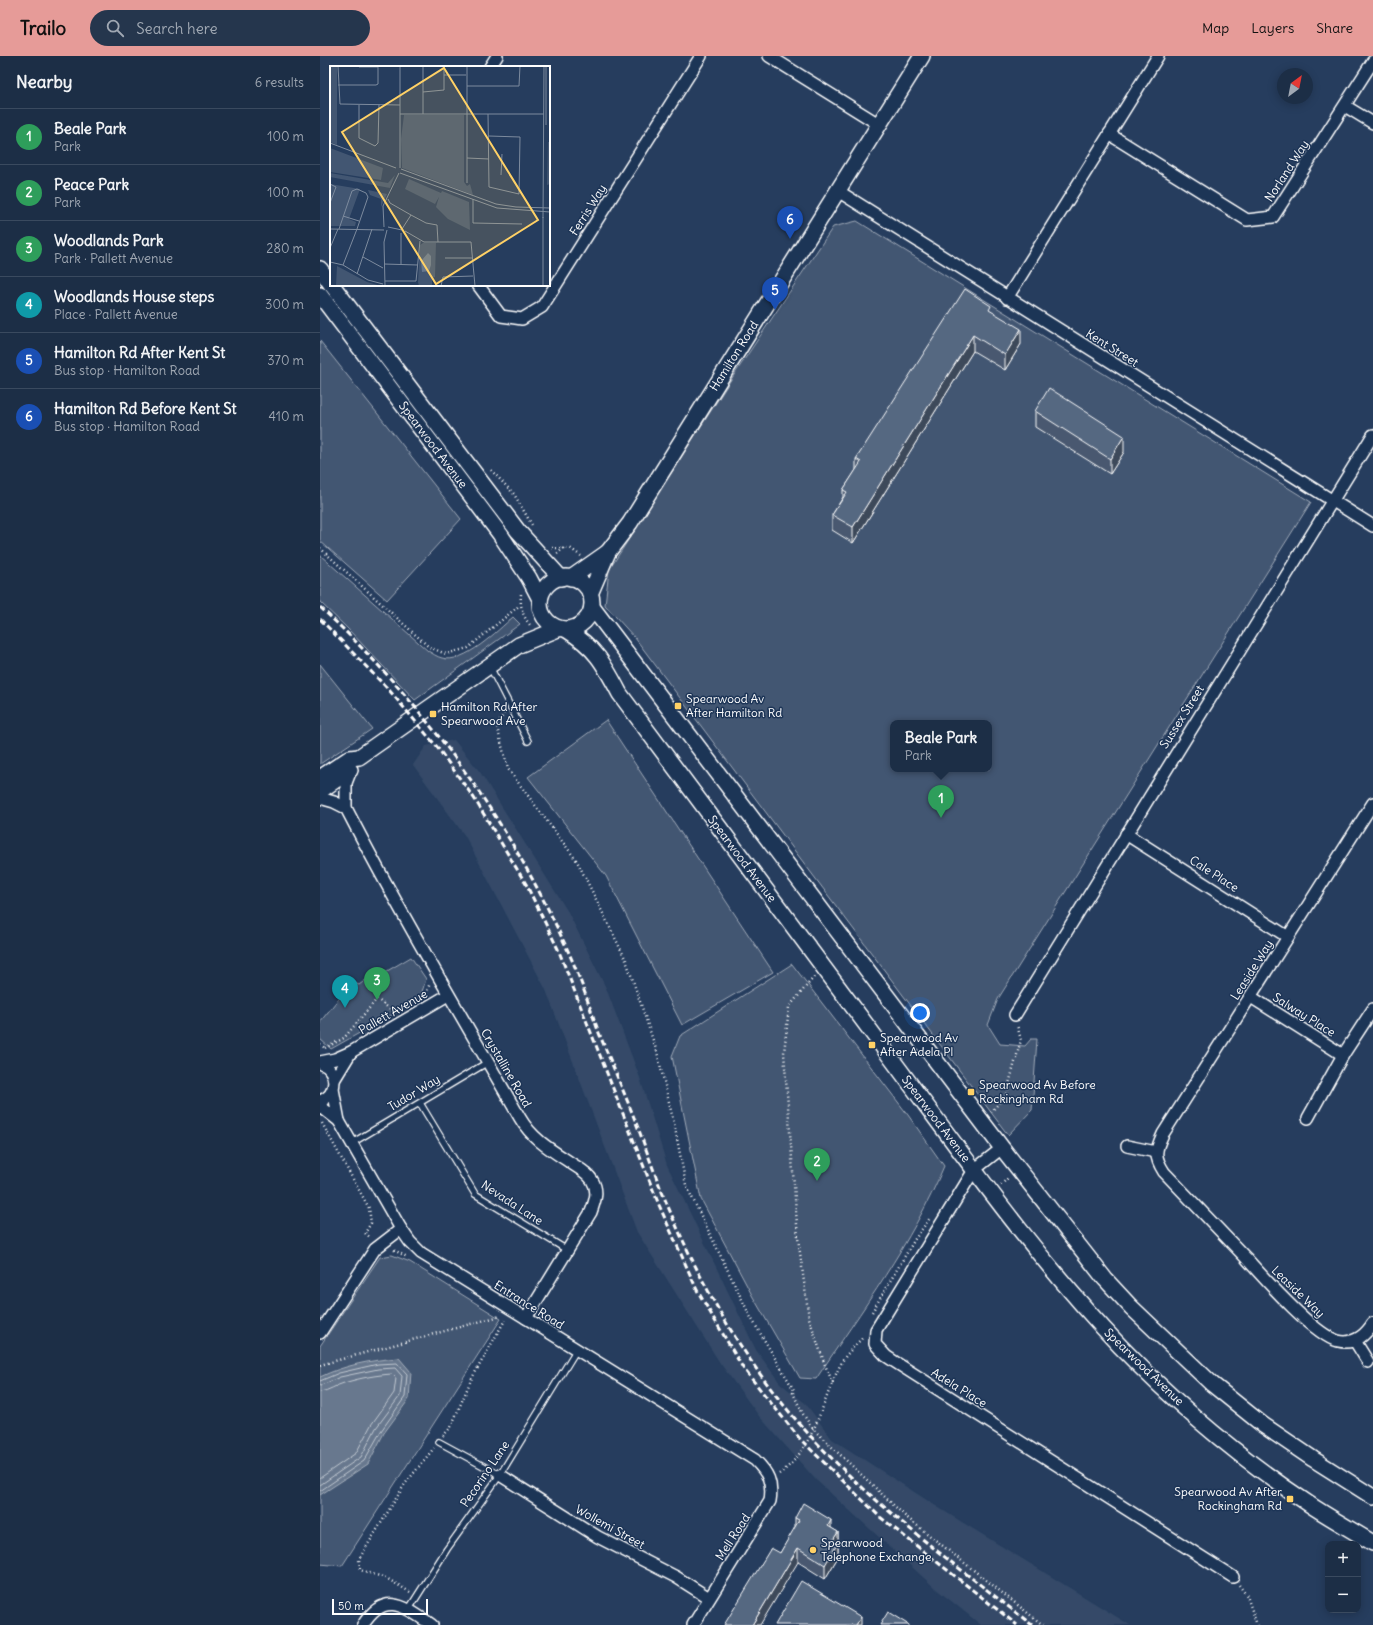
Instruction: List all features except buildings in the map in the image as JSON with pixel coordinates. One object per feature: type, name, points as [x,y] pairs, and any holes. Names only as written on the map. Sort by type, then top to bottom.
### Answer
[{"type":"main road","name":"Hamilton Road","points":[[591,601],[608,552],[630,523],[922,56]]},
{"type":"main road","name":"Spearwood Avenue","points":[[320,270],[330,283]]},
{"type":"main road","name":"Spearwood Avenue","points":[[333,286],[518,531],[566,578]]},
{"type":"main road","name":"Spearwood Avenue","points":[[320,294],[500,534],[529,578],[540,600]]},
{"type":"main road","name":"Hamilton Road","points":[[566,578],[608,552]]},
{"type":"main road","points":[[562,629],[546,620],[542,614],[540,600],[547,585],[566,578],[586,586],[591,601],[1002,1148],[1105,1279],[1212,1384],[1263,1425],[1373,1497]]},
{"type":"main road","points":[[320,791],[355,763],[489,664],[519,645],[562,629],[580,625],[586,620],[591,601]]},
{"type":"main road","points":[[519,645],[542,614]]},
{"type":"main road","name":"Spearwood Avenue","points":[[562,629],[588,645],[600,658],[620,694],[974,1170],[1085,1308],[1170,1394],[1226,1442],[1262,1471],[1310,1505],[1373,1544]]},
{"type":"main road","points":[[320,778],[350,758],[355,763]]},
{"type":"street","points":[[491,66],[497,56]]},
{"type":"street","name":"Ferris Way","points":[[479,286],[501,316],[522,319],[542,307],[701,56]]},
{"type":"street","points":[[769,56],[880,125]]},
{"type":"street","points":[[1007,298],[1158,56]]},
{"type":"street","name":"Norland Way","points":[[1109,134],[1247,220],[1273,217],[1373,61]]},
{"type":"street","points":[[1345,106],[1373,123]]},
{"type":"street","name":"Kent Street","points":[[838,191],[1373,526]]},
{"type":"street","name":"Sussex Street","points":[[1015,1015],[1373,435]]},
{"type":"street","name":"Crystalline Road","points":[[355,763],[346,783],[346,808],[448,995],[524,1125],[545,1147],[586,1173],[592,1180],[596,1190],[596,1200],[591,1212],[526,1318]]},
{"type":"street","points":[[320,798],[334,802],[346,808]]},
{"type":"street","name":"Leaside Way","points":[[1356,1341],[1337,1341],[1328,1337],[1289,1304],[1164,1172],[1158,1162],[1156,1152],[1163,1134],[1251,998],[1373,803]]},
{"type":"street","name":"Cale Place","points":[[1126,834],[1288,937]]},
{"type":"street","name":"Pallett Avenue","points":[[320,1063],[335,1059],[351,1052],[448,995]]},
{"type":"street","name":"Salway Place","points":[[1251,998],[1342,1055]]},
{"type":"street","points":[[1308,1118],[1342,1055],[1373,1009]]},
{"type":"street","name":"Pallett Avenue","points":[[320,1101],[328,1097],[351,1052]]},
{"type":"street","points":[[320,1063],[329,1069],[334,1084]]},
{"type":"street","name":"Entrance Road","points":[[334,1084],[339,1121]]},
{"type":"street","name":"Entrance Road","points":[[320,1106],[339,1121],[410,1242],[433,1261],[755,1460],[770,1480]]},
{"type":"street","points":[[1127,1146],[1156,1152]]},
{"type":"street","points":[[876,1336],[876,1330],[974,1170],[1002,1148]]},
{"type":"street","points":[[320,1333],[375,1249],[401,1229]]},
{"type":"street","points":[[1368,1362],[1356,1341],[1363,1336],[1373,1323]]},
{"type":"street","name":"Adela Place","points":[[876,1336],[875,1344],[886,1356],[1233,1577]]},
{"type":"street","name":"Wollemi Street","points":[[500,1475],[598,1537],[676,1577],[709,1598]]},
{"type":"street","name":"Mell Road","points":[[692,1625],[770,1500],[772,1490],[770,1480]]},
{"type":"street","points":[[363,1625],[371,1613],[384,1606],[398,1605],[409,1609],[432,1625]]},
{"type":"lane","points":[[489,664],[528,741]]},
{"type":"lane","name":"Tudor Way","points":[[352,1143],[488,1062]]},
{"type":"lane","name":"Nevada Lane","points":[[420,1103],[475,1194],[567,1250]]},
{"type":"lane","name":"Pecorino Lane","points":[[409,1609],[446,1549],[500,1475],[577,1349]]},
{"type":"lane","points":[[439,1442],[500,1475]]},
{"type":"path","points":[[320,548],[429,647],[446,654],[468,648],[520,605]]},
{"type":"path","points":[[509,704],[497,727],[508,769],[577,861],[626,960],[657,1052],[674,1123],[686,1185],[750,1316],[794,1390],[793,1393],[803,1414],[812,1429],[904,1516],[1043,1625]]},
{"type":"path","points":[[815,975],[789,1007],[784,1053],[797,1231],[809,1318],[833,1383]]},
{"type":"path","points":[[423,997],[427,992],[430,981]]},
{"type":"path","points":[[325,1048],[344,1038],[377,999],[398,1015]]},
{"type":"path","points":[[982,1120],[1001,1103],[1006,1095],[1021,1040],[1015,1015]]},
{"type":"path","points":[[992,1192],[1019,1169]]},
{"type":"path","points":[[320,1365],[500,1315],[506,1320],[471,1380],[451,1427],[405,1484],[358,1559],[360,1570],[386,1578],[417,1597]]},
{"type":"path","points":[[770,1480],[790,1466],[806,1445],[844,1360],[863,1337],[876,1336]]},
{"type":"path","points":[[1233,1577],[1247,1596],[1257,1625]]},
{"type":"shaded area","points":[[857,221],[1311,502],[998,999],[988,1025],[1000,1044],[1025,1046],[1031,1039],[1037,1039],[1032,1110],[1008,1135],[635,638],[605,605],[609,570],[730,381],[833,227]]},
{"type":"shaded area","points":[[320,341],[461,519],[387,600],[320,541]]},
{"type":"shaded area","points":[[320,555],[428,651],[436,656],[451,659],[470,652],[490,638],[513,617],[520,624],[415,700],[348,629],[320,602]]},
{"type":"shaded area","points":[[320,664],[372,729],[320,764]]},
{"type":"shaded area","points":[[606,720],[773,972],[682,1025],[606,876],[528,777]]},
{"type":"shaded area","points":[[454,740],[480,772],[568,912],[606,988],[640,1078],[667,1165],[756,1350],[780,1383],[806,1404],[832,1439],[939,1508],[1130,1625],[981,1625],[935,1588],[816,1480],[759,1416],[720,1363],[637,1232],[546,990],[465,836],[413,765],[426,746]]},
{"type":"shaded area","points":[[411,957],[426,979],[421,995],[411,1004],[331,1049],[320,1039],[320,1022],[352,982],[359,985],[367,979],[370,981]]},
{"type":"shaded area","points":[[792,964],[908,1115],[944,1166],[902,1249],[816,1379],[800,1378],[753,1297],[701,1199],[672,1056],[680,1036]]},
{"type":"shaded area","points":[[392,1255],[410,1262],[501,1319],[342,1566],[320,1564],[320,1346],[380,1257]]},
{"type":"water","points":[[399,1358],[411,1372],[409,1399],[384,1433],[368,1464],[320,1495],[320,1377],[339,1369],[358,1364]]},
{"type":"railway","points":[[320,607],[360,646],[397,686],[433,729],[466,774],[526,867],[552,917],[575,967],[599,1033],[633,1115],[662,1192],[691,1258],[725,1321],[751,1361],[780,1400],[811,1437],[845,1471],[918,1535],[1032,1625]]},
{"type":"railway","points":[[320,619],[389,690],[437,747],[474,798],[526,884],[558,949],[659,1205],[697,1290],[743,1368],[800,1439],[880,1517],[1017,1625]]},
{"type":"place","name":"Hamilton Rd Before Kent St","points":[[790,239]]},
{"type":"place","name":"Hamilton Rd After Kent St","points":[[775,310]]},
{"type":"place","name":"Spearwood Av After Hamilton Rd","points":[[678,706]]},
{"type":"place","name":"Hamilton Rd After Spearwood Ave","points":[[433,714]]},
{"type":"place","name":"Beale Park","points":[[941,818]]},
{"type":"place","name":"Woodlands Park","points":[[377,1000]]},
{"type":"place","name":"Woodlands House steps","points":[[345,1008]]},
{"type":"place","name":"Spearwood Av After Adela Pl","points":[[872,1045]]},
{"type":"place","name":"Spearwood Av Before Rockingham Rd","points":[[971,1092]]},
{"type":"place","name":"Peace Park","points":[[817,1181]]},
{"type":"place","name":"Spearwood Av After Rockingham Rd","points":[[1290,1499]]},
{"type":"place","name":"Spearwood Telephone Exchange","points":[[813,1550]]}]
